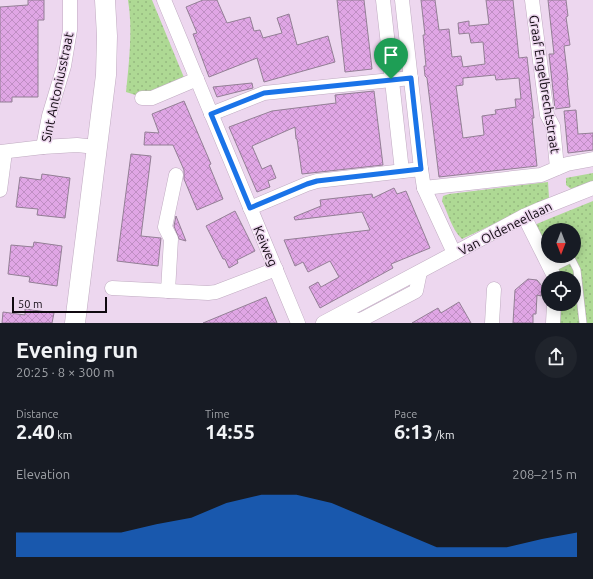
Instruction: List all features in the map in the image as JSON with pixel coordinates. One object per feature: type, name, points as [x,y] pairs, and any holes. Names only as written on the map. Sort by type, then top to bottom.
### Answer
[{"type":"main road","points":[[75,323],[106,75],[107,36],[105,0]]},
{"type":"street","name":"Sint Antoniusstraat","points":[[70,0],[70,30],[64,66],[49,116],[43,147],[77,145],[96,147]]},
{"type":"street","name":"Keiweg","points":[[164,0],[298,323]]},
{"type":"street","points":[[383,0],[402,171]]},
{"type":"street","points":[[402,0],[424,188],[454,253]]},
{"type":"street","name":"Graaf Engelbrechtstraat","points":[[532,0],[547,115],[553,126],[557,168]]},
{"type":"street","points":[[211,114],[264,93],[411,78]]},
{"type":"street","points":[[142,98],[152,98],[197,79]]},
{"type":"street","points":[[0,190],[2,152],[43,147]]},
{"type":"street","points":[[424,188],[541,175],[567,164],[593,160]]},
{"type":"street","points":[[250,208],[317,181],[421,169]]},
{"type":"street","points":[[168,291],[171,238],[165,227],[176,175]]},
{"type":"street","name":"Van Oldeneellaan","points":[[328,320],[361,320],[416,291],[420,272],[524,216],[593,188]]},
{"type":"street","points":[[524,216],[552,271]]},
{"type":"street","points":[[112,288],[208,293],[216,292],[276,269]]},
{"type":"street","points":[[492,323],[494,289]]},
{"type":"street","points":[[553,323],[554,311]]},
{"type":"lane","points":[[555,271],[564,263]]},
{"type":"lane","points":[[573,263],[577,270],[583,323]]},
{"type":"green space","points":[[128,0],[152,0],[185,80],[145,98],[126,92],[130,34]]},
{"type":"green space","points":[[593,173],[593,181],[571,189],[566,185],[566,178]]},
{"type":"green space","points":[[548,182],[549,198],[462,239],[453,226],[442,201],[443,196],[449,194]]},
{"type":"green space","points":[[593,201],[593,323],[556,323],[557,311],[581,311],[581,271],[556,271],[552,263],[581,263],[581,223],[541,223],[541,242],[532,226]]},
{"type":"building","points":[[28,0],[44,0],[44,20],[38,20],[38,97],[12,97],[12,102],[0,102],[0,7],[28,5]]},
{"type":"building","points":[[203,0],[217,0],[227,23],[250,17],[254,31],[260,30],[263,38],[282,33],[277,18],[289,14],[297,45],[328,36],[335,62],[264,82],[257,58],[209,77],[193,34],[197,33],[186,7]]},
{"type":"building","points":[[337,0],[364,0],[372,69],[345,72]]},
{"type":"building","points":[[421,0],[435,0],[439,30],[449,29],[452,57],[461,56],[463,67],[485,64],[483,42],[471,43],[469,33],[459,34],[458,23],[469,21],[469,26],[489,24],[486,0],[513,0],[519,58],[527,57],[534,118],[532,118],[537,166],[439,177],[427,78],[425,76],[424,66],[426,66],[423,35],[425,35]],"holes":[[[495,75],[496,80],[519,78],[521,99],[515,99],[516,107],[495,110],[496,114],[482,116],[484,135],[463,138],[456,86],[463,85],[463,78]]]},
{"type":"building","points":[[548,0],[566,0],[568,16],[566,17],[570,45],[564,46],[570,107],[555,109],[549,54],[554,54]]},
{"type":"building","points":[[252,83],[253,88],[217,97],[213,87]]},
{"type":"building","points":[[374,91],[383,165],[302,174],[295,127],[252,146],[262,169],[271,165],[276,178],[268,181],[270,187],[257,192],[229,127],[272,111],[336,103],[335,95]]},
{"type":"building","points":[[184,101],[211,164],[209,165],[223,199],[197,210],[184,179],[184,170],[173,145],[144,145],[145,132],[159,133],[152,114]]},
{"type":"building","points":[[576,110],[578,134],[593,133],[593,150],[568,153],[564,111]]},
{"type":"building","points":[[131,154],[151,156],[141,236],[161,238],[158,266],[117,261]]},
{"type":"building","points":[[42,174],[70,178],[65,218],[37,215],[38,209],[16,207],[20,177],[41,180]]},
{"type":"building","points":[[394,188],[397,194],[406,191],[430,248],[391,264],[393,268],[320,308],[309,287],[318,282],[321,287],[339,277],[330,261],[308,272],[303,262],[295,266],[284,240],[370,230],[362,212],[295,220],[294,217],[321,206],[320,200],[372,194],[373,198]]},
{"type":"building","points":[[235,211],[255,251],[237,260],[238,263],[229,268],[206,226]]},
{"type":"building","points":[[176,216],[186,241],[179,239],[174,226]]},
{"type":"building","points":[[34,242],[62,246],[57,286],[29,282],[30,277],[8,274],[11,245],[33,247]]},
{"type":"building","points":[[528,279],[537,280],[541,285],[541,296],[537,295],[536,314],[533,314],[533,323],[513,323],[515,290]]},
{"type":"building","points":[[266,297],[277,323],[203,323]]},
{"type":"building","points":[[459,302],[471,323],[412,323],[438,308],[441,313]]},
{"type":"building","points":[[25,309],[54,313],[52,323],[2,323],[3,312],[25,315]]},
{"type":"route","points":[[411,78],[421,169],[317,181],[250,208],[211,114],[264,93],[391,79],[411,78]]}]
